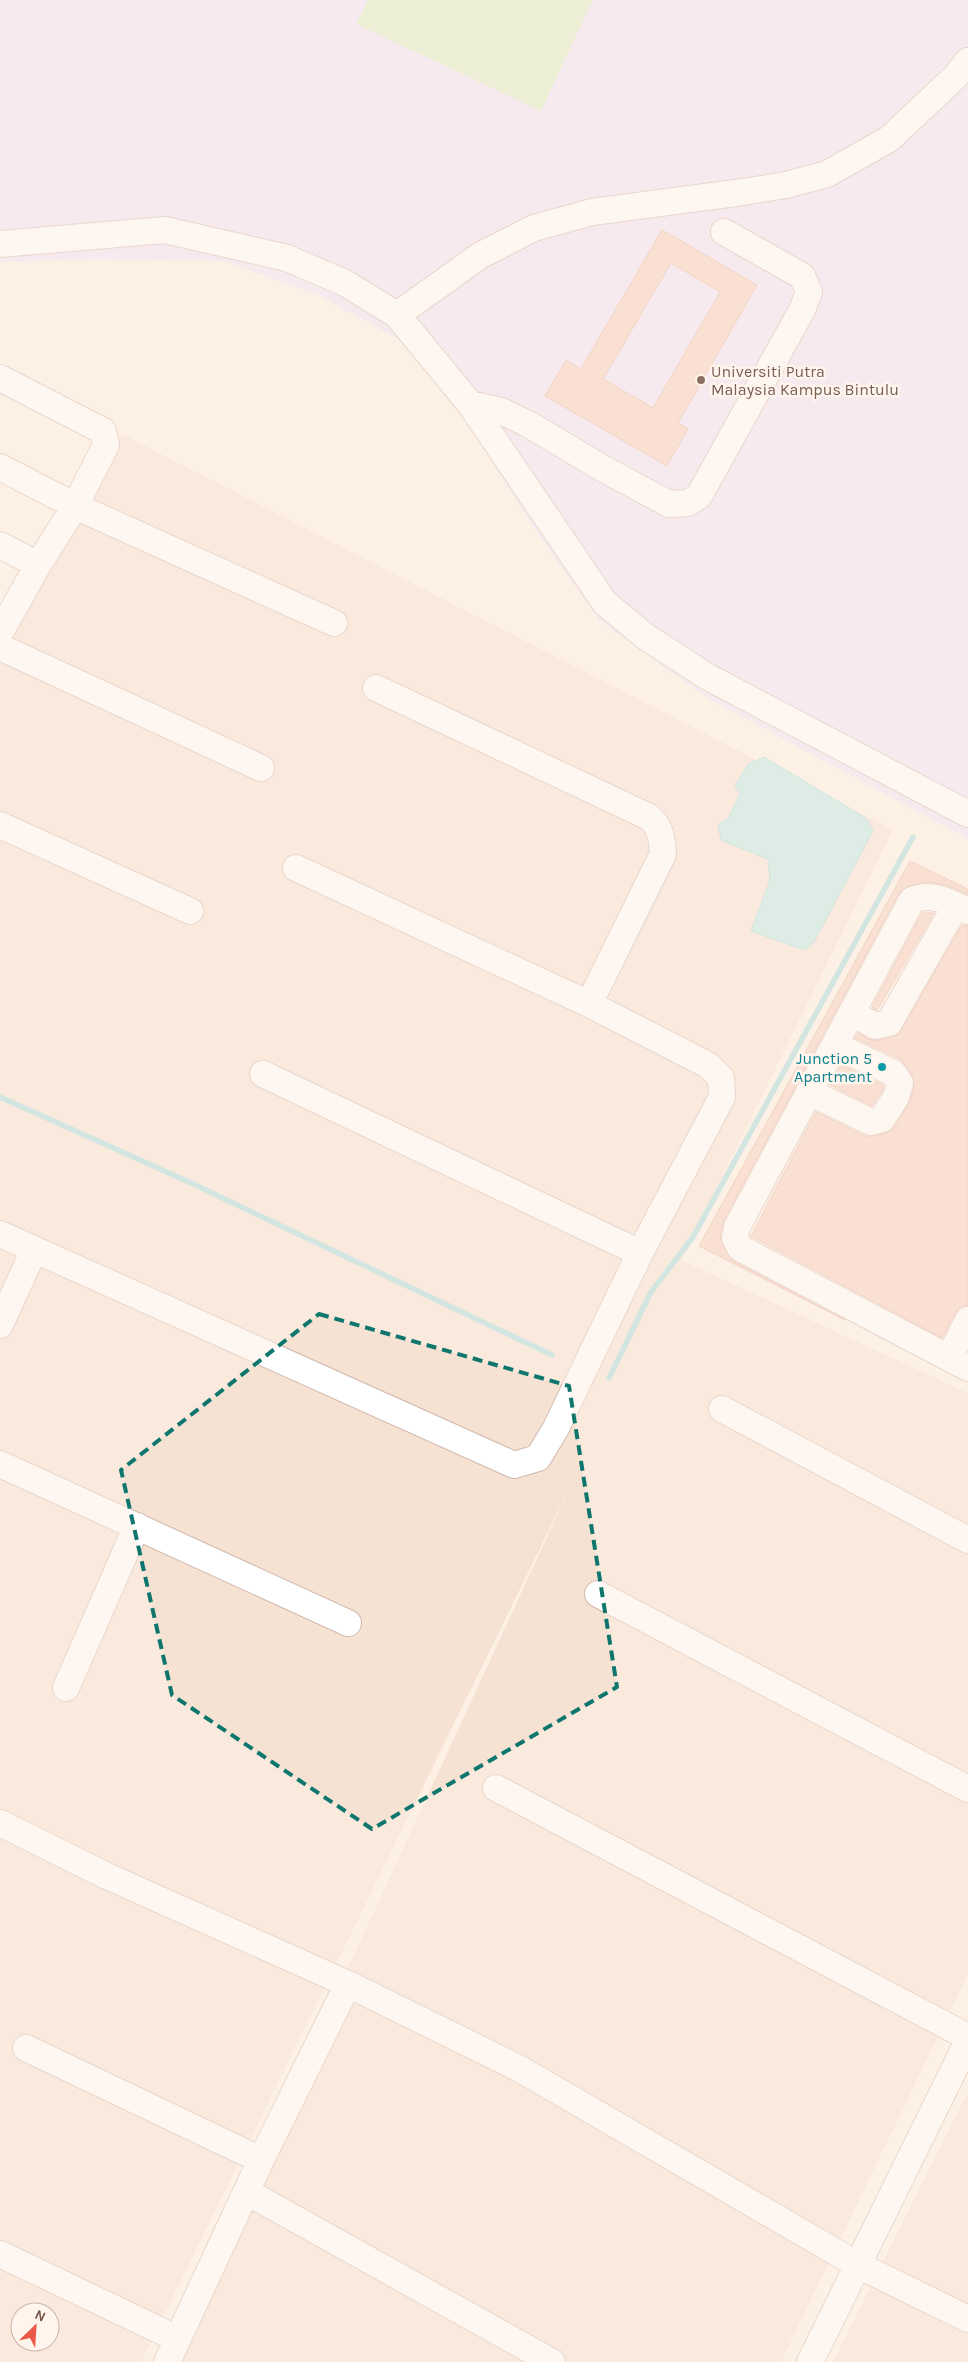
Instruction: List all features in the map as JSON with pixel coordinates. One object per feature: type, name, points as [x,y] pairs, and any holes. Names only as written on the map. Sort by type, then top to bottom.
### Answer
[{"type":"street","points":[[396,315],[482,256],[534,228],[592,212],[667,203],[777,186],[827,174],[889,139],[955,78],[968,61]]},
{"type":"street","points":[[0,244],[165,230],[287,258],[346,283],[396,315],[470,404],[605,603],[646,638],[708,677],[968,814]]},
{"type":"street","points":[[470,404],[501,411],[530,424],[602,468],[669,504],[688,503],[698,496],[802,310],[808,292],[802,276],[724,232]]},
{"type":"street","points":[[0,378],[104,431],[106,445],[75,506],[38,565],[0,633]]},
{"type":"street","points":[[0,467],[75,506],[334,623]]},
{"type":"street","points":[[0,545],[38,565]]},
{"type":"street","points":[[0,647],[261,768]]},
{"type":"street","points":[[376,688],[649,817],[656,823],[662,842],[663,854],[589,1004]]},
{"type":"street","points":[[0,825],[190,911]]},
{"type":"street","points":[[0,1234],[514,1464],[538,1458],[556,1428],[640,1253],[722,1097],[721,1078],[708,1065],[589,1004],[296,868]]},
{"type":"street","points":[[852,1013],[875,1026],[890,1023],[962,908],[932,896],[919,897],[912,900],[737,1227],[735,1238],[740,1248],[958,1363],[968,1320]]},
{"type":"street","points":[[809,1092],[871,1122],[882,1119],[890,1109],[900,1083],[893,1073],[835,1045]]},
{"type":"street","points":[[263,1074],[640,1253]]},
{"type":"street","points":[[0,1325],[34,1250]]},
{"type":"street","points":[[722,1410],[968,1540]]},
{"type":"street","points":[[0,1464],[348,1623]]},
{"type":"street","points":[[66,1688],[137,1526]]},
{"type":"street","points":[[598,1594],[968,1789]]},
{"type":"street","points":[[496,1788],[968,2037]]},
{"type":"street","points":[[0,1824],[107,1876],[348,1984],[520,2069],[858,2265],[968,2319]]},
{"type":"street","points":[[0,2254],[172,2351],[261,2160],[348,1984]]},
{"type":"street","points":[[810,2362],[858,2265],[960,2077],[968,2041]]},
{"type":"street","points":[[26,2048],[261,2160]]},
{"type":"street","points":[[246,2192],[552,2362]]},
{"type":"highlighted area","points":[[319,1314],[569,1386],[617,1687],[372,1829],[172,1695],[121,1470]]},
{"type":"shaded area","name":"Universiti Putra Malaysia Kampus Bintulu","points":[[0,0],[968,0],[968,839],[706,697],[600,621],[535,530],[466,420],[402,341],[318,295],[223,261],[96,259],[0,262]]},
{"type":"shaded area","points":[[122,434],[893,830],[681,1260],[968,1393],[968,1974],[781,2362],[166,2362],[571,1485],[141,2362],[0,2362],[0,614]]},
{"type":"shaded area","points":[[968,2092],[968,2362],[833,2362]]},
{"type":"green space","points":[[368,0],[593,0],[541,111],[356,24]]},
{"type":"water","points":[[764,757],[866,818],[873,831],[814,942],[804,950],[751,931],[770,880],[768,859],[721,840],[718,824],[728,819],[740,794],[735,786],[748,764]]},
{"type":"building","points":[[662,230],[757,285],[678,423],[688,429],[667,466],[545,396],[566,360],[581,369]],"holes":[[[671,263],[720,292],[653,408],[603,379]]]},
{"type":"building","points":[[910,861],[968,889],[968,894],[946,885],[928,882],[908,886],[899,893],[724,1220],[720,1235],[722,1245],[733,1261],[845,1320],[699,1246]]},
{"type":"building","points":[[922,913],[934,913],[877,1010],[872,1007]]},
{"type":"building","points":[[962,925],[968,926],[968,1305],[960,1307],[955,1313],[942,1338],[751,1236],[816,1112],[865,1136],[886,1133],[895,1127],[910,1101],[914,1087],[912,1075],[900,1059],[855,1038],[858,1033],[868,1039],[877,1041],[898,1035]]},
{"type":"building","points":[[841,1065],[883,1085],[882,1091],[872,1106],[830,1085]]},
{"type":"waterway","points":[[609,1378],[651,1292],[693,1237],[913,837]]},
{"type":"waterway","points":[[0,1097],[189,1182],[552,1355]]},
{"type":"place","name":"Universiti Putra Malaysia Kampus Bintulu","points":[[701,380]]},
{"type":"place","name":"Junction 5 Apartment","points":[[882,1067]]}]
